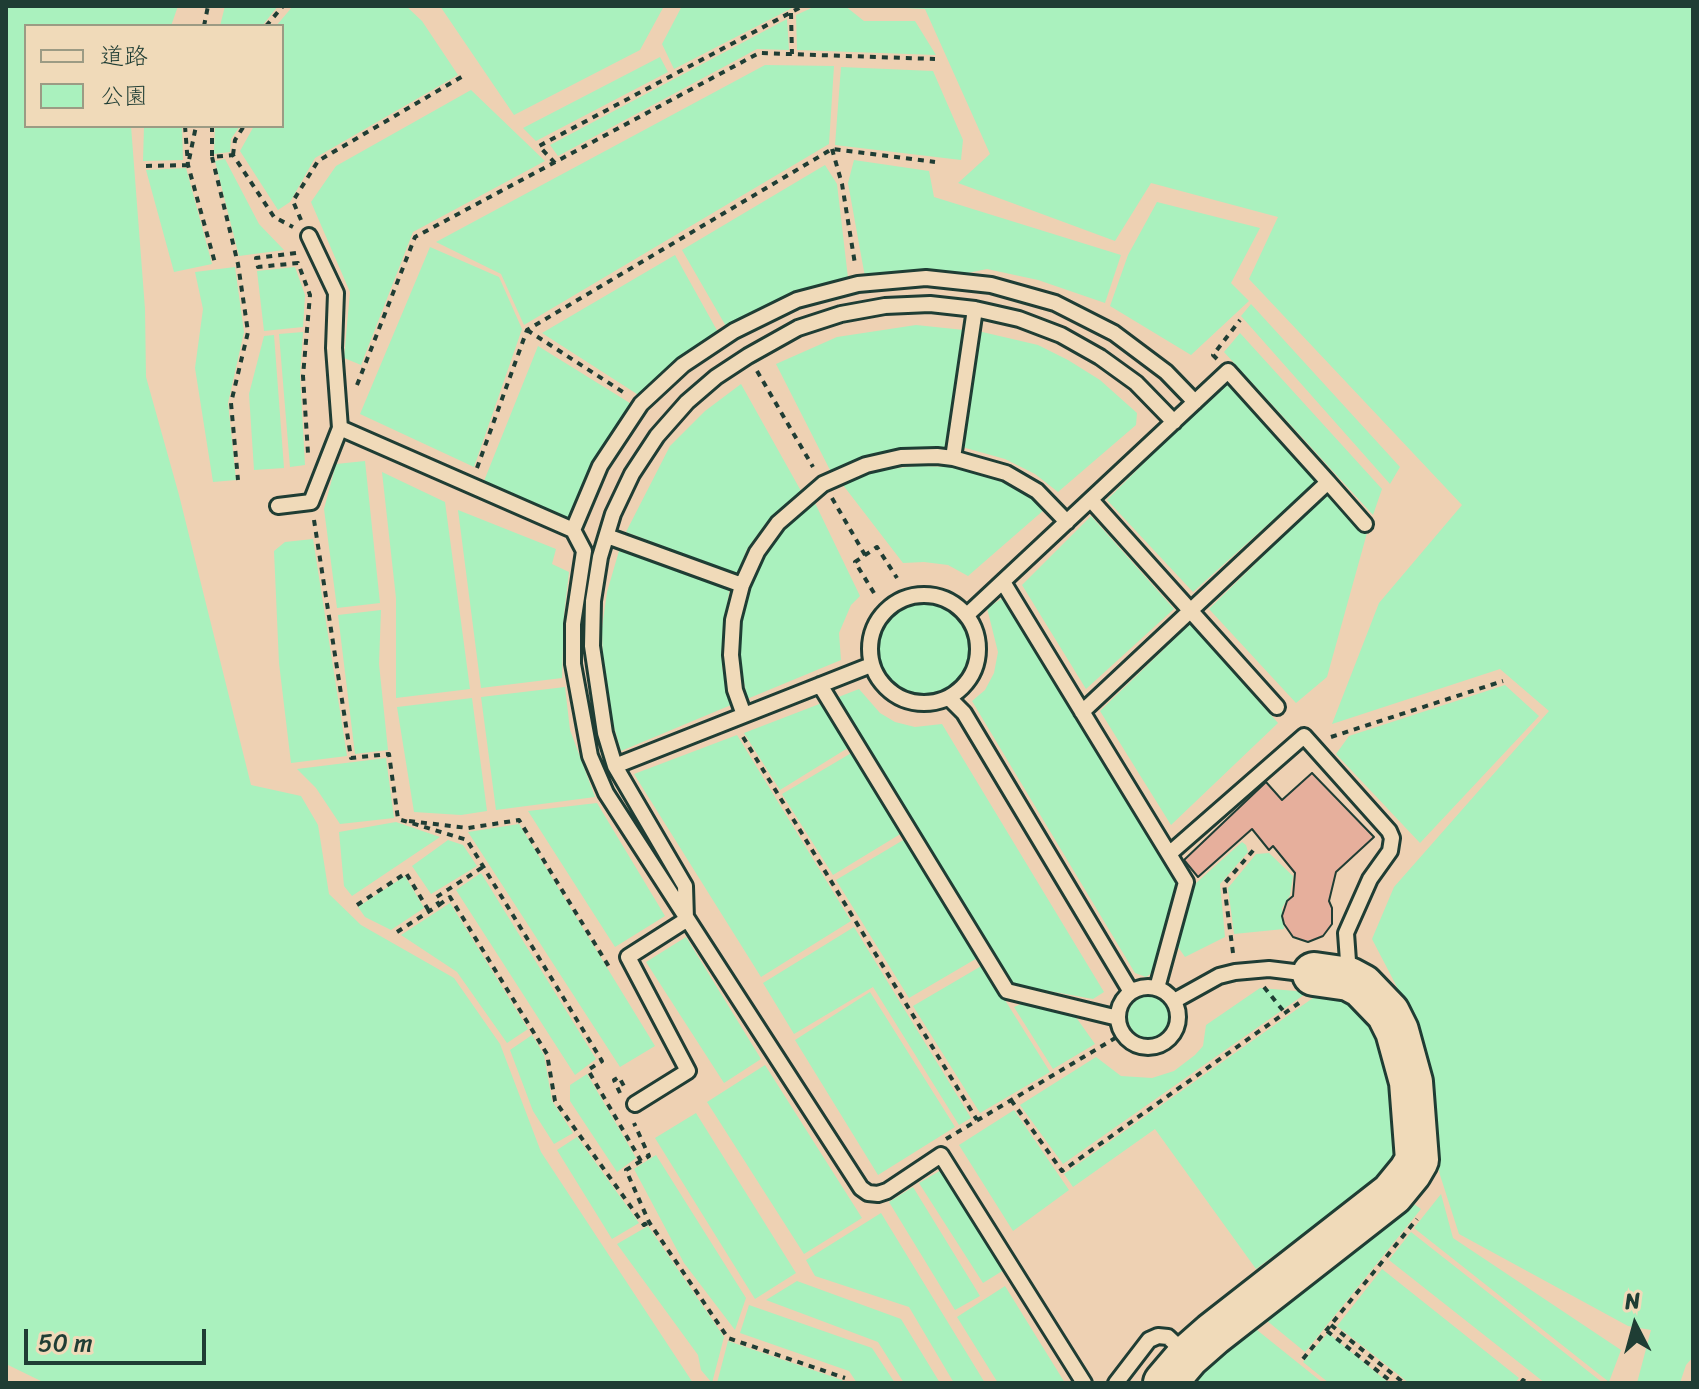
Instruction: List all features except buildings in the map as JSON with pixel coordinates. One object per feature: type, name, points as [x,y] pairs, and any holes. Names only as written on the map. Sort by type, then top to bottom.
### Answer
[{"type":"street","points":[[1176,1370],[1392,1194],[1417,1160],[1411,1082],[1397,1031],[1375,997],[1333,977]]},
{"type":"lane","points":[[278,506],[311,502],[340,428],[334,348],[336,293],[309,236]]},
{"type":"lane","points":[[573,530],[600,466],[641,404],[683,365],[734,331],[797,300],[858,284],[926,278],[991,285],[1055,303],[1114,333],[1166,372],[1195,402]]},
{"type":"lane","points":[[686,920],[685,886],[615,766],[605,733],[592,646],[593,601],[613,514],[632,474],[657,436],[687,402],[716,377],[798,328],[841,314],[885,306],[930,304],[975,309],[1019,319],[1047,330],[1100,357],[1136,383],[1174,422]]},
{"type":"lane","points":[[953,458],[975,309]]},
{"type":"lane","points":[[967,615],[1228,371],[1365,524]]},
{"type":"lane","points":[[340,428],[573,530],[584,551],[573,624],[573,664],[590,756],[606,793],[861,1188],[868,1193],[887,1191],[941,1155],[1084,1383]]},
{"type":"lane","points":[[738,718],[731,655],[733,620],[742,585],[757,552],[778,523],[823,484],[866,465],[901,457],[953,458],[1006,473],[1037,491],[1067,522]]},
{"type":"lane","points":[[1082,712],[1328,482]]},
{"type":"lane","points":[[1091,500],[1277,707]]},
{"type":"lane","points":[[607,536],[742,585]]},
{"type":"lane","points":[[1003,582],[1186,882],[1157,988]]},
{"type":"lane","points":[[932,595],[957,606],[974,627],[978,654],[969,679],[949,698],[918,704],[902,700],[878,679],[871,665],[870,638],[882,613],[905,598],[932,595]]},
{"type":"lane","points":[[615,766],[871,665]]},
{"type":"lane","points":[[820,685],[1007,991],[1118,1018]]},
{"type":"lane","points":[[949,698],[964,713],[1131,992]]},
{"type":"lane","points":[[1169,854],[1304,736],[1392,838],[1390,851],[1370,879],[1346,933],[1333,977],[1269,969],[1235,972],[1219,976],[1174,1001]]},
{"type":"lane","points":[[631,1109],[688,1071],[628,957],[686,920]]},
{"type":"lane","points":[[1144,987],[1167,993],[1174,1001],[1179,1016],[1175,1031],[1164,1043],[1149,1047],[1134,1043],[1122,1033],[1118,1018],[1121,1003],[1131,992],[1144,987]]},
{"type":"lane","points":[[1116,1383],[1149,1340],[1158,1336],[1168,1337],[1176,1370]]},
{"type":"path","points":[[268,24],[283,6]]},
{"type":"path","points":[[555,163],[539,146],[803,6]]},
{"type":"path","points":[[791,12],[792,54]]},
{"type":"path","points":[[340,428],[415,237],[759,53],[935,59]]},
{"type":"path","points":[[309,236],[293,201],[318,161],[463,76]]},
{"type":"path","points":[[185,128],[188,165],[215,263]]},
{"type":"path","points":[[188,165],[196,128]]},
{"type":"path","points":[[212,128],[212,157],[238,264],[248,332],[231,403],[238,480]]},
{"type":"path","points":[[243,128],[235,140],[233,155],[274,217],[309,236]]},
{"type":"path","points":[[832,149],[842,184],[858,284]]},
{"type":"path","points":[[443,473],[449,460],[475,471],[527,330],[832,149],[935,162]]},
{"type":"path","points":[[212,157],[233,155]]},
{"type":"path","points":[[146,166],[188,165]]},
{"type":"path","points":[[309,236],[300,252],[256,258],[258,267],[298,263],[310,295],[303,376],[309,467]]},
{"type":"path","points":[[1213,355],[1240,320]]},
{"type":"path","points":[[527,330],[641,404]]},
{"type":"path","points":[[748,356],[865,555]]},
{"type":"path","points":[[311,502],[351,758],[389,754],[398,819]]},
{"type":"path","points":[[874,593],[855,562],[877,547],[897,578]]},
{"type":"path","points":[[1310,743],[1503,681]]},
{"type":"path","points":[[738,718],[977,1120]]},
{"type":"path","points":[[398,819],[467,840],[602,1061],[588,1070],[641,1161]]},
{"type":"path","points":[[398,819],[468,828],[519,820],[619,983]]},
{"type":"path","points":[[1257,846],[1224,884],[1235,972],[1239,986],[1260,982],[1285,1013]]},
{"type":"path","points":[[439,905],[435,898],[483,867]]},
{"type":"path","points":[[357,905],[406,873],[429,911]]},
{"type":"path","points":[[397,932],[450,897],[547,1054],[555,1101],[644,1225],[649,1222]]},
{"type":"path","points":[[1011,1100],[1062,1171],[1333,977]]},
{"type":"path","points":[[941,1155],[935,1146],[1122,1033]]},
{"type":"path","points":[[631,1109],[614,1080],[619,1077],[649,1156],[626,1170],[649,1222],[728,1338],[845,1378]]},
{"type":"path","points":[[1303,1359],[1424,1210]]},
{"type":"path","points":[[1329,1328],[1393,1383]]},
{"type":"path","points":[[1329,1328],[1404,1383]]},
{"type":"green space","points":[[6,6],[178,6],[172,24],[24,24],[24,128],[131,128],[145,309],[146,377],[179,495],[251,785],[301,796],[318,825],[329,894],[361,925],[454,978],[500,1044],[541,1152],[693,1383],[45,1383],[6,1364]]},
{"type":"green space","points":[[225,6],[278,6],[264,24],[220,24]]},
{"type":"green space","points":[[293,6],[406,6],[422,21],[458,75],[315,158],[290,202],[278,210],[240,151],[253,128],[284,128],[284,24],[278,24]]},
{"type":"green space","points":[[440,6],[664,6],[640,50],[514,115]]},
{"type":"green space","points":[[682,6],[796,6],[674,69],[662,44]]},
{"type":"green space","points":[[816,6],[845,6],[864,21],[915,21],[936,55],[797,50],[796,15]]},
{"type":"green space","points":[[867,6],[1693,6],[1693,1357],[1686,1365],[1680,1383],[1637,1383],[1651,1330],[1628,1326],[1459,1234],[1440,1175],[1397,987],[1372,939],[1394,887],[1549,711],[1500,669],[1332,724],[1379,603],[1462,505],[1249,279],[1278,217],[1151,183],[1115,241],[958,183],[990,154],[925,9]]},
{"type":"green space","points":[[787,19],[789,50],[757,49],[558,156],[550,145]]},
{"type":"green space","points":[[660,57],[668,72],[536,141],[523,128]]},
{"type":"green space","points":[[765,65],[834,66],[829,144],[524,325],[501,274],[436,242]]},
{"type":"green space","points":[[841,67],[933,71],[963,140],[961,160],[835,145]]},
{"type":"green space","points":[[471,90],[545,161],[413,232],[361,365],[344,358],[350,292],[311,202],[336,166]]},
{"type":"green space","points":[[144,128],[182,128],[183,160],[143,161]]},
{"type":"green space","points":[[215,128],[239,128],[231,139],[230,152],[214,154]]},
{"type":"green space","points":[[225,159],[259,224],[284,250],[239,256],[215,161]]},
{"type":"green space","points":[[854,160],[929,171],[934,197],[1121,255],[1105,303],[1038,280],[987,269],[963,274],[911,273],[865,277],[848,183]]},
{"type":"green space","points":[[825,165],[837,184],[848,278],[804,290],[727,328],[682,250]]},
{"type":"green space","points":[[186,168],[212,264],[174,272],[146,170]]},
{"type":"green space","points":[[1157,202],[1260,228],[1231,283],[1249,301],[1191,355],[1110,306],[1128,255]]},
{"type":"green space","points":[[430,247],[499,277],[522,329],[474,467],[360,414]]},
{"type":"green space","points":[[675,255],[719,334],[640,396],[542,333]]},
{"type":"green space","points":[[235,267],[244,332],[228,403],[236,480],[213,482],[195,368],[203,309],[195,272]]},
{"type":"green space","points":[[295,267],[305,295],[303,327],[264,331],[257,271]]},
{"type":"green space","points":[[1251,304],[1400,467],[1390,484],[1241,316]]},
{"type":"green space","points":[[916,325],[964,330],[945,447],[872,456],[831,472],[776,364],[837,337]]},
{"type":"green space","points":[[978,331],[1038,345],[1068,360],[1100,380],[1137,413],[1136,425],[1058,492],[1035,474],[1005,459],[962,447]]},
{"type":"green space","points":[[303,332],[300,376],[305,465],[290,467],[279,334]]},
{"type":"green space","points":[[1240,333],[1382,489],[1373,515],[1224,352]]},
{"type":"green space","points":[[274,335],[284,468],[254,470],[249,394],[264,336]]},
{"type":"green space","points":[[538,346],[633,405],[593,462],[569,519],[484,481]]},
{"type":"green space","points":[[1225,382],[1316,481],[1193,592],[1107,500]]},
{"type":"green space","points":[[741,384],[801,491],[766,523],[747,549],[737,574],[626,532],[670,446],[705,411]]},
{"type":"green space","points":[[365,461],[380,603],[337,608],[324,509],[336,464]]},
{"type":"green space","points":[[917,466],[951,467],[986,475],[1019,490],[1045,509],[968,576],[948,565],[903,563],[843,485],[872,471]]},
{"type":"green space","points":[[382,472],[445,502],[470,689],[396,698],[396,598]]},
{"type":"green space","points":[[1328,493],[1367,533],[1327,677],[1296,703],[1209,609]]},
{"type":"green space","points":[[815,503],[860,596],[851,605],[839,633],[841,660],[747,699],[739,654],[740,622],[749,590],[761,559],[783,531]]},
{"type":"green space","points":[[458,510],[556,549],[552,564],[569,572],[562,678],[481,688]]},
{"type":"green space","points":[[1091,516],[1174,609],[1086,689],[1022,585]]},
{"type":"green space","points":[[313,539],[347,756],[291,763],[279,663],[274,551],[285,542]]},
{"type":"green space","points":[[619,551],[730,588],[723,625],[722,667],[731,705],[621,751],[609,710],[603,670],[602,628],[607,592]]},
{"type":"green space","points":[[1003,598],[1176,884],[1155,971],[1146,977],[1135,973],[972,701],[985,690],[994,673],[998,652],[987,608]]},
{"type":"green space","points":[[923,601],[941,605],[957,615],[967,631],[971,649],[967,667],[957,683],[941,693],[923,697],[905,693],[889,683],[879,667],[875,649],[879,631],[889,615],[905,605]]},
{"type":"green space","points":[[381,610],[379,664],[388,750],[355,754],[338,615]]},
{"type":"green space","points":[[1190,624],[1278,723],[1171,825],[1100,711]]},
{"type":"green space","points":[[1505,685],[1539,716],[1420,843],[1336,754],[1349,736]]},
{"type":"green space","points":[[565,687],[570,730],[595,797],[496,810],[481,697]]},
{"type":"green space","points":[[859,689],[880,713],[895,722],[915,727],[942,724],[1104,992],[1093,999],[1010,984],[836,698]]},
{"type":"green space","points":[[472,698],[487,811],[461,815],[414,812],[397,707]]},
{"type":"green space","points":[[822,703],[851,746],[780,790],[744,733]]},
{"type":"green space","points":[[737,735],[851,921],[761,977],[634,774]]},
{"type":"green space","points":[[853,752],[902,833],[833,875],[782,794]]},
{"type":"green space","points":[[386,758],[394,818],[340,824],[316,788],[297,769]]},
{"type":"green space","points":[[597,803],[665,916],[615,947],[528,811]]},
{"type":"green space","points":[[396,822],[440,837],[352,896],[344,886],[339,832]]},
{"type":"green space","points":[[519,824],[655,1046],[620,1067],[468,832]]},
{"type":"green space","points":[[905,839],[979,957],[909,998],[836,880]]},
{"type":"green space","points":[[448,840],[463,845],[477,866],[431,894],[412,866]]},
{"type":"green space","points":[[1242,842],[1248,852],[1220,884],[1225,937],[1185,957],[1178,947],[1195,884]]},
{"type":"green space","points":[[1269,853],[1293,876],[1290,895],[1282,908],[1284,929],[1234,934],[1228,888],[1256,854]]},
{"type":"green space","points":[[481,873],[596,1059],[575,1075],[456,890]]},
{"type":"green space","points":[[405,876],[424,908],[391,930],[365,917],[358,907]]},
{"type":"green space","points":[[450,903],[528,1029],[507,1043],[457,972],[401,935]]},
{"type":"green space","points":[[854,927],[971,1118],[959,1125],[873,987],[794,1034],[763,983]]},
{"type":"green space","points":[[686,937],[761,1059],[724,1083],[646,962]]},
{"type":"green space","points":[[983,965],[1050,1072],[980,1113],[913,1006]]},
{"type":"green space","points":[[1260,988],[1308,992],[1063,1164],[1020,1105],[1096,1057],[1121,1076],[1152,1078],[1174,1071],[1203,1046],[1206,1025]]},
{"type":"green space","points":[[870,992],[955,1127],[878,1175],[795,1040]]},
{"type":"green space","points":[[1320,993],[1339,998],[1351,1006],[1385,1053],[1398,1152],[1387,1172],[1256,1269],[1155,1129],[1073,1187],[1064,1174]]},
{"type":"green space","points":[[1149,996],[1164,1002],[1170,1017],[1164,1032],[1149,1038],[1134,1032],[1128,1017],[1134,1002]]},
{"type":"green space","points":[[1023,1003],[1073,1013],[1095,1044],[1053,1069],[1014,1007]]},
{"type":"green space","points":[[532,1035],[544,1055],[552,1101],[573,1133],[554,1144],[533,1111],[510,1050]]},
{"type":"green space","points":[[765,1065],[862,1218],[804,1254],[707,1102]]},
{"type":"green space","points":[[587,1074],[636,1158],[617,1172],[570,1101],[570,1085]]},
{"type":"green space","points":[[1014,1110],[1069,1190],[1013,1231],[959,1145]]},
{"type":"green space","points":[[696,1113],[796,1273],[755,1299],[655,1138]]},
{"type":"green space","points":[[577,1137],[639,1223],[612,1239],[557,1150]]},
{"type":"green space","points":[[656,1155],[746,1298],[735,1330],[684,1263],[634,1169]]},
{"type":"green space","points":[[943,1169],[1007,1268],[983,1283],[919,1183]]},
{"type":"green space","points":[[913,1187],[980,1296],[955,1310],[889,1202]]},
{"type":"green space","points":[[1441,1194],[1453,1238],[1621,1350],[1609,1382],[1414,1228]]},
{"type":"green space","points":[[1414,1204],[1421,1209],[1305,1352],[1266,1320]]},
{"type":"green space","points":[[881,1213],[985,1383],[954,1383],[909,1307],[815,1276],[806,1260]]},
{"type":"green space","points":[[648,1226],[724,1337],[712,1383],[701,1370],[698,1355],[617,1244]]},
{"type":"green space","points":[[1411,1232],[1603,1383],[1545,1383],[1389,1260]]},
{"type":"green space","points":[[1382,1269],[1519,1378],[1515,1383],[1409,1383],[1337,1326]]},
{"type":"green space","points":[[797,1281],[901,1319],[940,1383],[904,1383],[878,1342],[766,1300]]},
{"type":"green space","points":[[1005,1286],[1065,1383],[998,1383],[957,1317]]},
{"type":"green space","points":[[749,1305],[872,1348],[895,1383],[857,1383],[849,1371],[740,1333]]},
{"type":"green space","points":[[1252,1326],[1323,1383],[1182,1383]]},
{"type":"green space","points":[[1328,1333],[1389,1383],[1329,1383],[1303,1362]]},
{"type":"green space","points":[[728,1341],[842,1380],[844,1383],[717,1383]]}]
